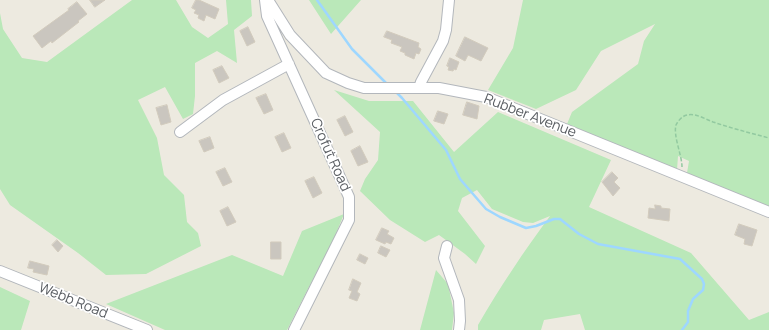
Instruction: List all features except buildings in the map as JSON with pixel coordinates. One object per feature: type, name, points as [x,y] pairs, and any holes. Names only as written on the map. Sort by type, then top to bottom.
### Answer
[{"type":"street","name":"Crofut Road","points":[[265,0],[267,16],[349,197],[349,220],[294,330]]},
{"type":"street","name":"Rubber Avenue","points":[[268,0],[290,35],[326,73],[348,83],[364,88],[439,88],[486,97],[769,212]]},
{"type":"street","points":[[419,88],[443,41],[450,0]]},
{"type":"street","points":[[180,132],[223,100],[289,64]]},
{"type":"street","points":[[447,246],[444,258],[459,300],[459,330]]},
{"type":"street","name":"Webb Road","points":[[0,271],[147,330]]},
{"type":"path","points":[[680,176],[682,164],[676,136],[676,126],[680,119],[686,115],[696,115],[769,138]]},
{"type":"green space","points":[[132,0],[176,0],[192,27],[208,38],[228,24],[226,0],[251,0],[252,16],[234,30],[237,63],[217,51],[195,63],[195,96],[193,114],[183,119],[165,87],[138,100],[157,138],[164,175],[184,195],[187,222],[198,233],[201,246],[146,274],[106,275],[78,253],[10,205],[0,189],[0,13],[3,29],[22,58],[47,62]]},
{"type":"green space","points":[[309,0],[361,0],[331,34]]},
{"type":"green space","points":[[523,0],[769,0],[769,207],[687,173],[689,161],[678,156],[677,170],[567,124],[572,112],[638,64],[644,41],[655,24],[601,51],[576,90],[536,109],[488,90],[513,48]]},
{"type":"green space","points":[[334,90],[369,101],[413,101],[454,152],[498,112],[611,160],[589,207],[691,253],[749,320],[769,312],[769,330],[585,330],[580,314],[544,320],[541,330],[478,330],[478,325],[504,283],[550,216],[533,223],[523,222],[492,209],[477,190],[462,198],[458,211],[485,246],[476,264],[439,235],[425,242],[390,220],[360,191],[365,179],[378,160],[380,132]]},
{"type":"green space","points":[[344,214],[335,236],[287,330],[165,330],[106,304],[232,255],[283,276],[302,231]]},
{"type":"green space","points":[[436,270],[448,284],[454,313],[452,330],[420,330]]},
{"type":"green space","points":[[0,287],[30,301],[21,330],[0,330]]},
{"type":"waterway","points":[[317,0],[352,49],[388,85]]},
{"type":"waterway","points":[[395,91],[446,150],[460,179],[486,209],[500,217],[526,228],[554,219],[560,219],[579,234],[598,244],[680,259],[702,279],[704,284],[703,290],[693,299],[688,311],[688,322],[682,330]]}]
